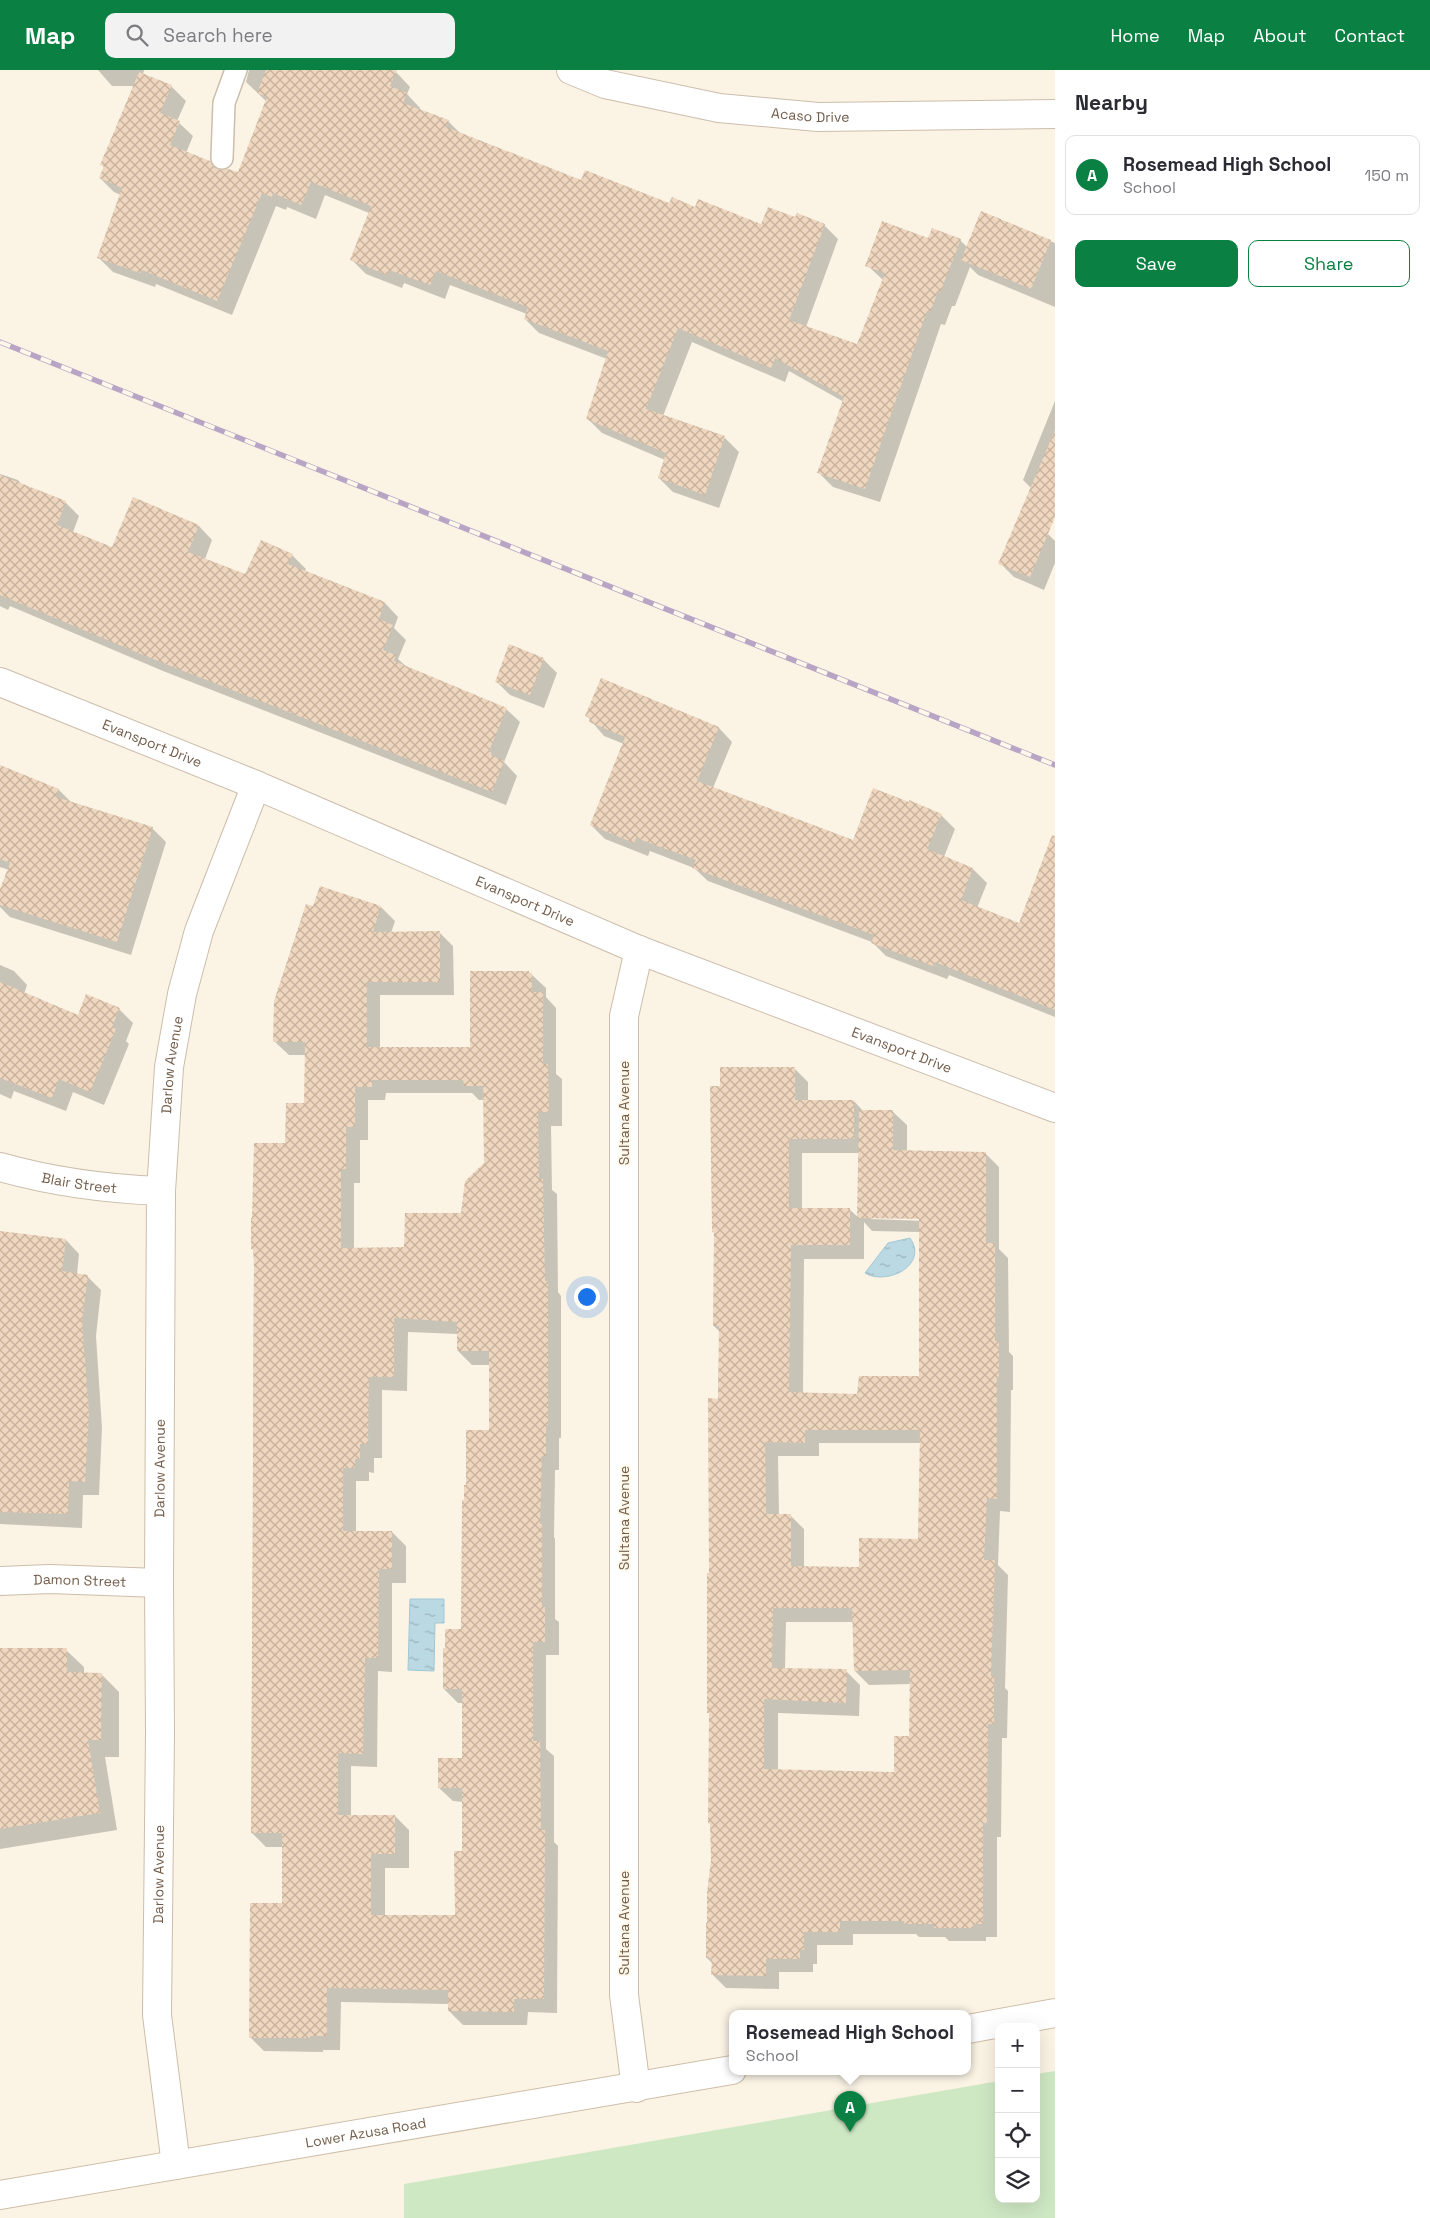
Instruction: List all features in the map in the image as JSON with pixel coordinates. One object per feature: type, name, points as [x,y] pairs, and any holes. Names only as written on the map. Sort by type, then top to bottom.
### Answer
[{"type":"street","name":"Acaso Drive","points":[[571,70],[605,84],[719,108],[818,117],[1055,114]]},
{"type":"street","name":"Evansport Drive","points":[[0,682],[256,785],[639,950],[1055,1108]]},
{"type":"street","name":"Darlow Avenue","points":[[176,2165],[157,2015],[162,1191],[169,1066],[182,994],[199,931],[256,785]]},
{"type":"street","name":"Sultana Avenue","points":[[636,2088],[624,1995],[624,1016],[639,950]]},
{"type":"street","name":"Blair Street","points":[[0,1167],[32,1176],[108,1188],[162,1191]]},
{"type":"street","name":"Damon Street","points":[[0,1581],[50,1579],[159,1583]]},
{"type":"street","points":[[971,2028],[1055,2013]]},
{"type":"street","name":"Lower Azusa Road","points":[[0,2195],[636,2088],[729,2071]]},
{"type":"lane","points":[[222,158],[224,102],[236,70]]},
{"type":"green space","points":[[1055,2071],[1055,2218],[404,2218],[404,2184],[995,2082],[995,2203],[1040,2203],[1040,2073]]},
{"type":"water","points":[[910,1238],[914,1248],[914,1257],[903,1270],[894,1275],[884,1277],[865,1273],[888,1243]]},
{"type":"water","points":[[410,1599],[444,1599],[444,1623],[435,1623],[434,1671],[408,1670]]},
{"type":"building","points":[[266,70],[397,70],[390,86],[407,93],[403,103],[449,120],[446,127],[581,180],[585,170],[669,203],[672,197],[695,207],[698,199],[761,224],[768,207],[795,217],[797,213],[825,224],[789,320],[857,344],[885,273],[865,266],[882,221],[928,238],[932,228],[961,239],[940,293],[938,292],[930,312],[927,311],[865,489],[817,473],[844,397],[775,358],[771,368],[678,328],[646,409],[725,436],[705,495],[658,478],[666,453],[586,419],[608,351],[524,319],[528,307],[436,271],[430,285],[389,270],[387,275],[350,260],[371,206],[311,182],[301,205],[273,193],[272,197],[262,193],[217,301],[142,270],[140,273],[97,258],[122,188],[99,178],[104,166],[100,165],[139,72],[172,85],[160,113],[180,121],[170,145],[210,161],[216,169],[228,169],[238,172],[267,97],[257,93]]},
{"type":"building","points":[[981,211],[1051,240],[1031,289],[961,260]]},
{"type":"building","points":[[1055,430],[1055,517],[1030,577],[998,564]]},
{"type":"building","points":[[0,475],[66,501],[57,525],[112,547],[133,497],[199,525],[188,552],[245,574],[261,540],[293,554],[288,564],[385,602],[379,619],[393,625],[383,650],[396,655],[394,661],[507,708],[489,751],[492,752],[491,755],[504,761],[492,792],[148,657],[0,595]]},
{"type":"building","points":[[509,644],[544,658],[530,695],[495,682]]},
{"type":"building","points":[[601,678],[719,727],[697,781],[853,840],[873,788],[942,814],[927,849],[973,868],[961,900],[1019,923],[1052,835],[1055,836],[1055,1010],[935,962],[933,966],[871,943],[874,935],[692,868],[696,860],[636,838],[634,843],[590,825],[625,737],[589,722],[590,718],[585,716]]},
{"type":"building","points":[[0,765],[59,789],[56,797],[153,827],[117,942],[0,905],[0,889],[10,863],[0,859]]},
{"type":"building","points":[[320,886],[381,906],[373,932],[440,931],[440,982],[367,982],[367,1047],[470,1047],[470,971],[529,971],[529,973],[532,973],[532,992],[543,992],[543,1064],[548,1064],[549,1112],[538,1112],[539,1179],[543,1179],[545,1281],[548,1281],[548,1425],[546,1425],[546,1456],[542,1456],[540,1524],[542,1524],[542,1607],[545,1607],[545,1642],[533,1642],[533,1741],[540,1741],[541,1830],[545,1830],[544,1999],[514,1999],[514,2012],[448,2011],[448,1990],[327,1988],[327,2036],[310,2036],[310,2038],[249,2038],[250,1903],[282,1903],[282,1833],[251,1833],[254,1264],[253,1249],[251,1249],[251,1218],[254,1143],[285,1143],[286,1103],[304,1103],[305,1042],[273,1042],[274,1001],[306,904],[313,906]],"holes":[[[372,1080],[463,1080],[464,1086],[483,1086],[484,1163],[465,1181],[461,1213],[405,1213],[404,1247],[341,1248],[341,1169],[346,1169],[346,1127],[355,1127],[355,1087],[372,1087]],[[394,1318],[457,1322],[457,1351],[489,1351],[489,1430],[466,1430],[466,1485],[464,1485],[464,1500],[462,1500],[461,1629],[445,1629],[445,1648],[443,1648],[443,1689],[462,1689],[462,1758],[438,1758],[438,1788],[462,1788],[462,1851],[454,1851],[455,1915],[371,1915],[371,1854],[395,1854],[395,1815],[338,1815],[338,1753],[363,1754],[365,1658],[378,1658],[379,1569],[392,1569],[392,1531],[343,1531],[343,1468],[355,1468],[355,1459],[360,1459],[360,1444],[368,1444],[369,1377],[394,1377]]]},
{"type":"building","points":[[0,982],[78,1015],[86,994],[120,1008],[112,1027],[116,1029],[90,1092],[59,1079],[52,1098],[0,1078]]},
{"type":"building","points":[[720,1067],[795,1067],[795,1100],[854,1100],[854,1139],[789,1139],[789,1208],[850,1208],[850,1245],[791,1245],[789,1392],[857,1394],[859,1376],[919,1376],[919,1219],[857,1218],[859,1110],[893,1110],[893,1150],[986,1152],[986,1243],[995,1243],[995,1341],[999,1341],[999,1377],[997,1377],[997,1499],[987,1498],[984,1560],[995,1560],[991,1676],[994,1676],[994,1724],[988,1724],[987,1823],[983,1823],[983,1924],[973,1924],[973,1928],[934,1928],[934,1924],[904,1924],[904,1921],[840,1921],[840,1932],[804,1932],[804,1950],[800,1950],[800,1959],[766,1959],[766,1976],[711,1975],[712,1958],[706,1958],[707,1893],[711,1860],[710,1823],[708,1823],[709,1713],[707,1713],[707,1573],[709,1573],[708,1398],[718,1399],[719,1326],[713,1326],[714,1232],[712,1232],[710,1086],[720,1086]],"holes":[[[805,1430],[920,1430],[918,1539],[859,1538],[859,1567],[791,1566],[791,1514],[766,1514],[765,1442],[805,1443]],[[773,1608],[852,1608],[854,1671],[910,1670],[909,1736],[894,1736],[894,1772],[764,1769],[764,1699],[846,1703],[847,1669],[772,1668]]]},
{"type":"building","points":[[0,1231],[66,1239],[62,1271],[88,1275],[82,1321],[89,1413],[85,1482],[69,1481],[68,1514],[0,1512]]},
{"type":"building","points":[[0,1648],[67,1648],[67,1672],[102,1673],[101,1740],[88,1740],[100,1813],[0,1829]]},
{"type":"railway","points":[[0,342],[1055,765]]},
{"type":"place","name":"Rosemead High School","points":[[850,2132]]}]
